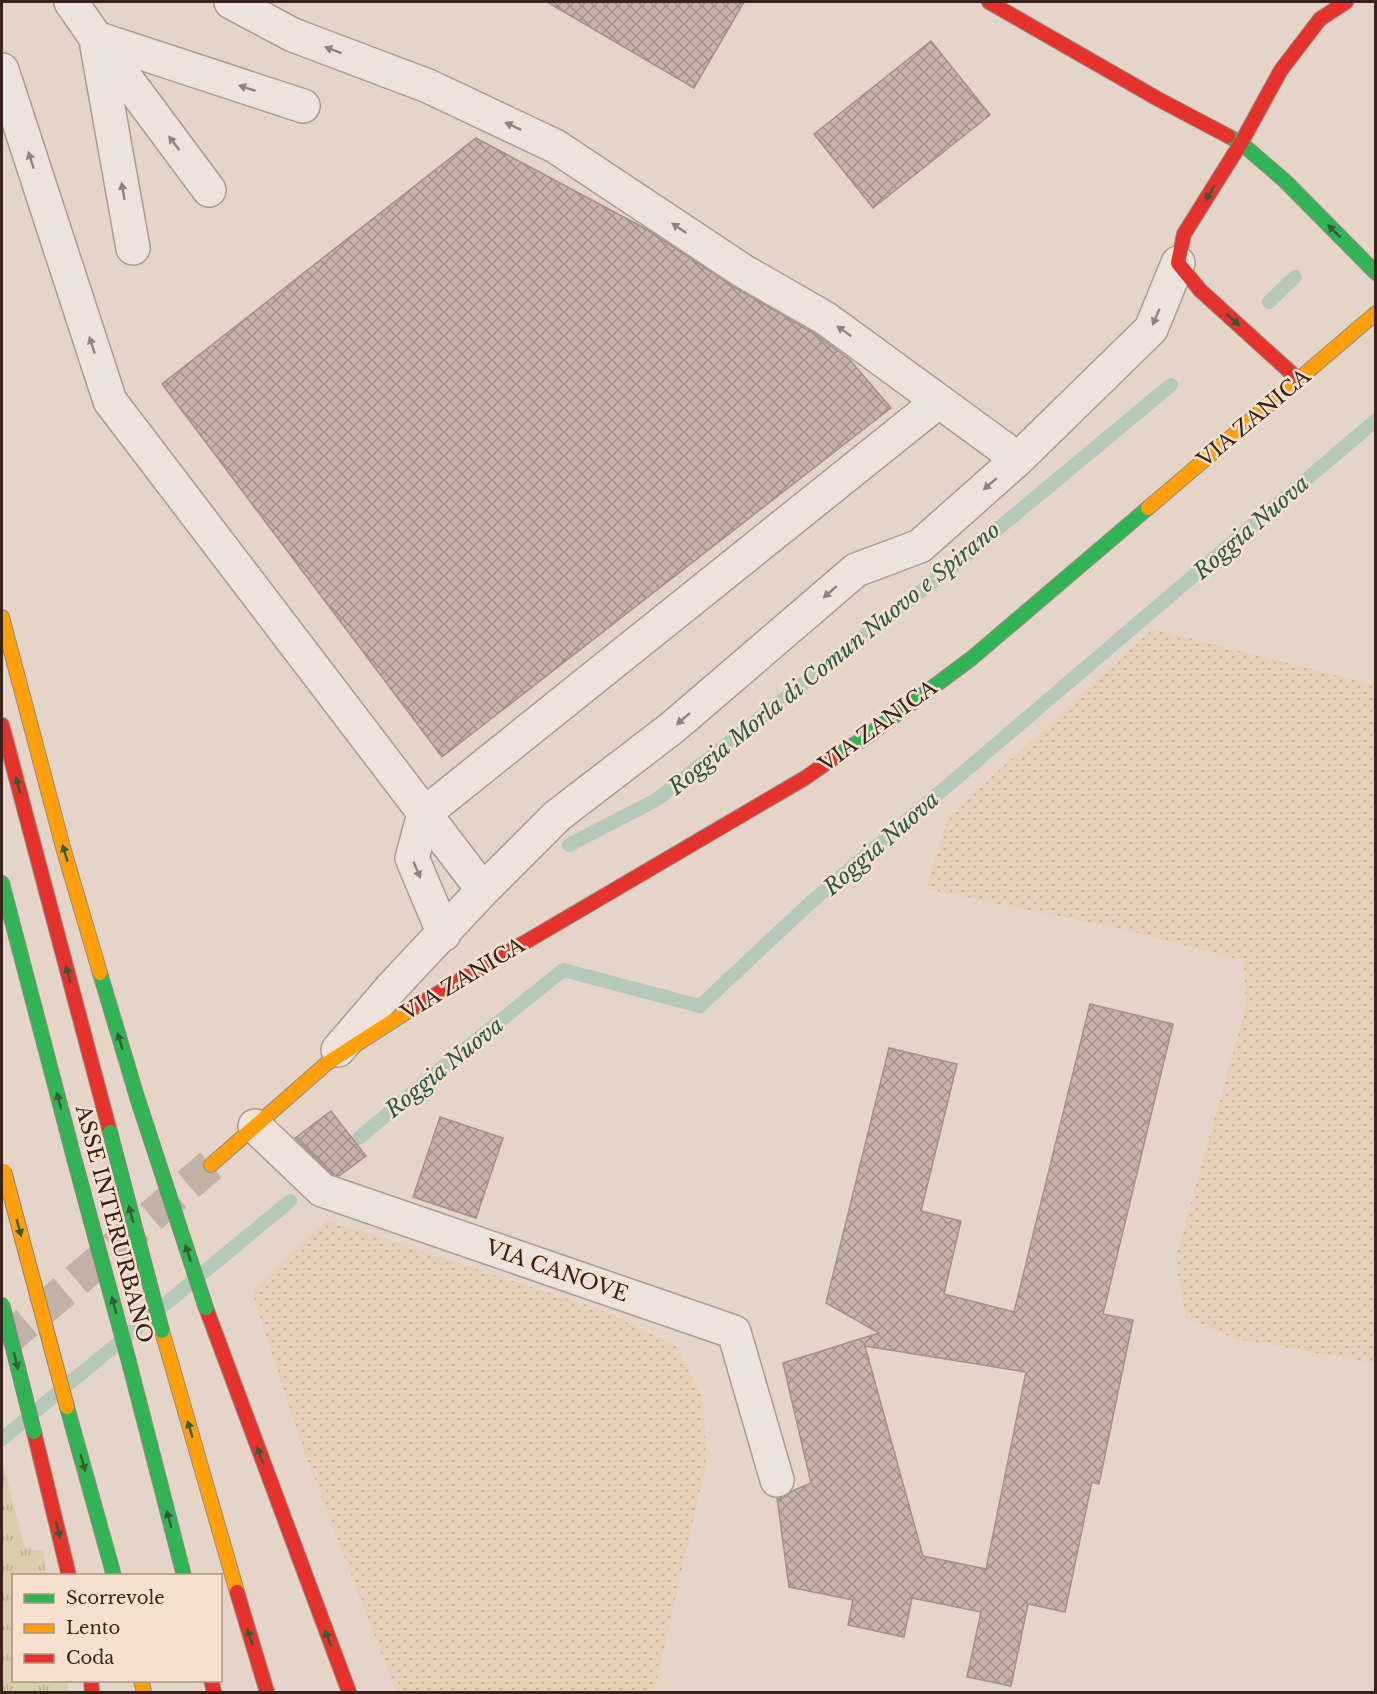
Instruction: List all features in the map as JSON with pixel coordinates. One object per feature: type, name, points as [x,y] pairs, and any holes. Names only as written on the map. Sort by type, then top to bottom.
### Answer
[{"type":"main road","points":[[989,2],[1158,99],[1241,143],[1285,181],[1376,273]]},
{"type":"main road","points":[[1299,380],[1200,290],[1178,263],[1185,234],[1241,143],[1281,70],[1329,7]]},
{"type":"main road","name":"VIA ZANICA","points":[[211,1165],[326,1064],[398,1017],[805,778],[867,737],[972,658],[1376,313]]},
{"type":"main road","points":[[2,617],[64,851],[136,1097],[206,1308],[349,1692]]},
{"type":"main road","points":[[2,725],[162,1331],[267,1692]]},
{"type":"main road","name":"ASSE INTERURBANO","points":[[2,883],[184,1574]]},
{"type":"main road","points":[[3,1168],[114,1574]]},
{"type":"main road","points":[[2,1304],[69,1574]]},
{"type":"street","points":[[71,2],[209,190]]},
{"type":"street","points":[[231,2],[293,35],[428,86],[555,146],[743,271],[825,318],[1018,459]]},
{"type":"street","points":[[96,38],[303,106]]},
{"type":"street","points":[[96,38],[133,248]]},
{"type":"street","points":[[2,70],[110,400],[483,890]]},
{"type":"street","name":"VIA ZANICA","points":[[326,1064],[393,986],[483,890],[557,816],[673,727],[856,570],[920,546],[1018,459],[1150,329],[1178,263]]},
{"type":"street","points":[[444,934],[412,858],[424,814],[939,401]]},
{"type":"street","name":"VIA CANOVE","points":[[255,1126],[322,1190],[734,1332],[777,1480]]},
{"type":"shaded area","points":[[1153,629],[1375,685],[1375,1363],[1236,1339],[1186,1318],[1175,1259],[1246,1007],[1244,961],[1122,929],[926,889],[948,817]]},
{"type":"shaded area","points":[[326,1220],[599,1309],[676,1346],[703,1398],[706,1464],[654,1692],[396,1692],[298,1435],[252,1292]]},
{"type":"green space","points":[[2,1461],[25,1548],[43,1551],[47,1574],[12,1574],[12,1682],[67,1682],[69,1692],[2,1692]]},
{"type":"building","points":[[547,2],[744,2],[694,88]]},
{"type":"building","points":[[931,41],[990,115],[873,208],[814,134]]},
{"type":"building","points":[[476,138],[646,229],[734,287],[815,334],[850,360],[891,408],[442,757],[162,384]]},
{"type":"building","points":[[1090,1004],[1173,1024],[1103,1314],[1133,1320],[1099,1484],[1092,1482],[1065,1612],[1028,1604],[1011,1686],[967,1677],[981,1612],[912,1598],[904,1637],[848,1625],[853,1600],[789,1587],[777,1498],[783,1498],[792,1491],[811,1483],[783,1363],[879,1333],[826,1303],[889,1048],[957,1064],[921,1211],[961,1221],[944,1294],[1014,1312]],"holes":[[[865,1346],[1026,1372],[986,1569],[923,1556]]]},
{"type":"building","points":[[331,1111],[366,1156],[339,1176],[332,1174],[295,1138]]},
{"type":"building","points":[[440,1117],[503,1138],[476,1218],[413,1197]]},
{"type":"waterway","points":[[1269,302],[1295,277]]},
{"type":"waterway","name":"Roggia Morla di Comun Nuovo e Spirano","points":[[569,845],[656,800],[959,561],[1171,385]]},
{"type":"waterway","name":"Roggia Nuova","points":[[359,1138],[563,970],[700,1006],[809,904],[1376,420]]},
{"type":"waterway","name":"Roggia Nuova","points":[[2,1439],[290,1201]]},
{"type":"tunnel","points":[[2,1344],[211,1165]]},
{"type":"traffic: fast","points":[[1228,136],[1241,143],[1285,181],[1376,273]]},
{"type":"traffic: fast","points":[[831,760],[866,737],[972,658],[1148,508]]},
{"type":"traffic: fast","points":[[2,883],[74,1158]]},
{"type":"traffic: fast","points":[[100,973],[137,1097]]},
{"type":"traffic: fast","points":[[137,1097],[206,1308]]},
{"type":"traffic: fast","points":[[110,1132],[162,1331]]},
{"type":"traffic: fast","points":[[74,1158],[129,1362]]},
{"type":"traffic: fast","points":[[2,1304],[34,1432]]},
{"type":"traffic: fast","points":[[129,1362],[183,1574]]},
{"type":"traffic: fast","points":[[67,1407],[113,1574]]},
{"type":"traffic: slow","points":[[1148,508],[1376,313]]},
{"type":"traffic: slow","points":[[2,617],[64,851],[100,973]]},
{"type":"traffic: slow","points":[[211,1165],[326,1064],[413,1008]]},
{"type":"traffic: slow","points":[[4,1171],[67,1407]]},
{"type":"traffic: slow","points":[[162,1331],[237,1592]]},
{"type":"traffic: slow","points":[[142,1682],[144,1692]]},
{"type":"traffic: jam","points":[[989,2],[1158,99],[1228,136]]},
{"type":"traffic: jam","points":[[1299,380],[1200,290],[1178,263],[1184,234],[1241,143],[1281,70],[1320,19],[1346,2]]},
{"type":"traffic: jam","points":[[2,725],[110,1132]]},
{"type":"traffic: jam","points":[[413,1008],[805,778],[831,760]]},
{"type":"traffic: jam","points":[[206,1308],[349,1692]]},
{"type":"traffic: jam","points":[[34,1432],[69,1574]]},
{"type":"traffic: jam","points":[[237,1592],[267,1692]]},
{"type":"traffic: jam","points":[[91,1682],[92,1692]]},
{"type":"traffic: jam","points":[[212,1682],[214,1692]]}]
